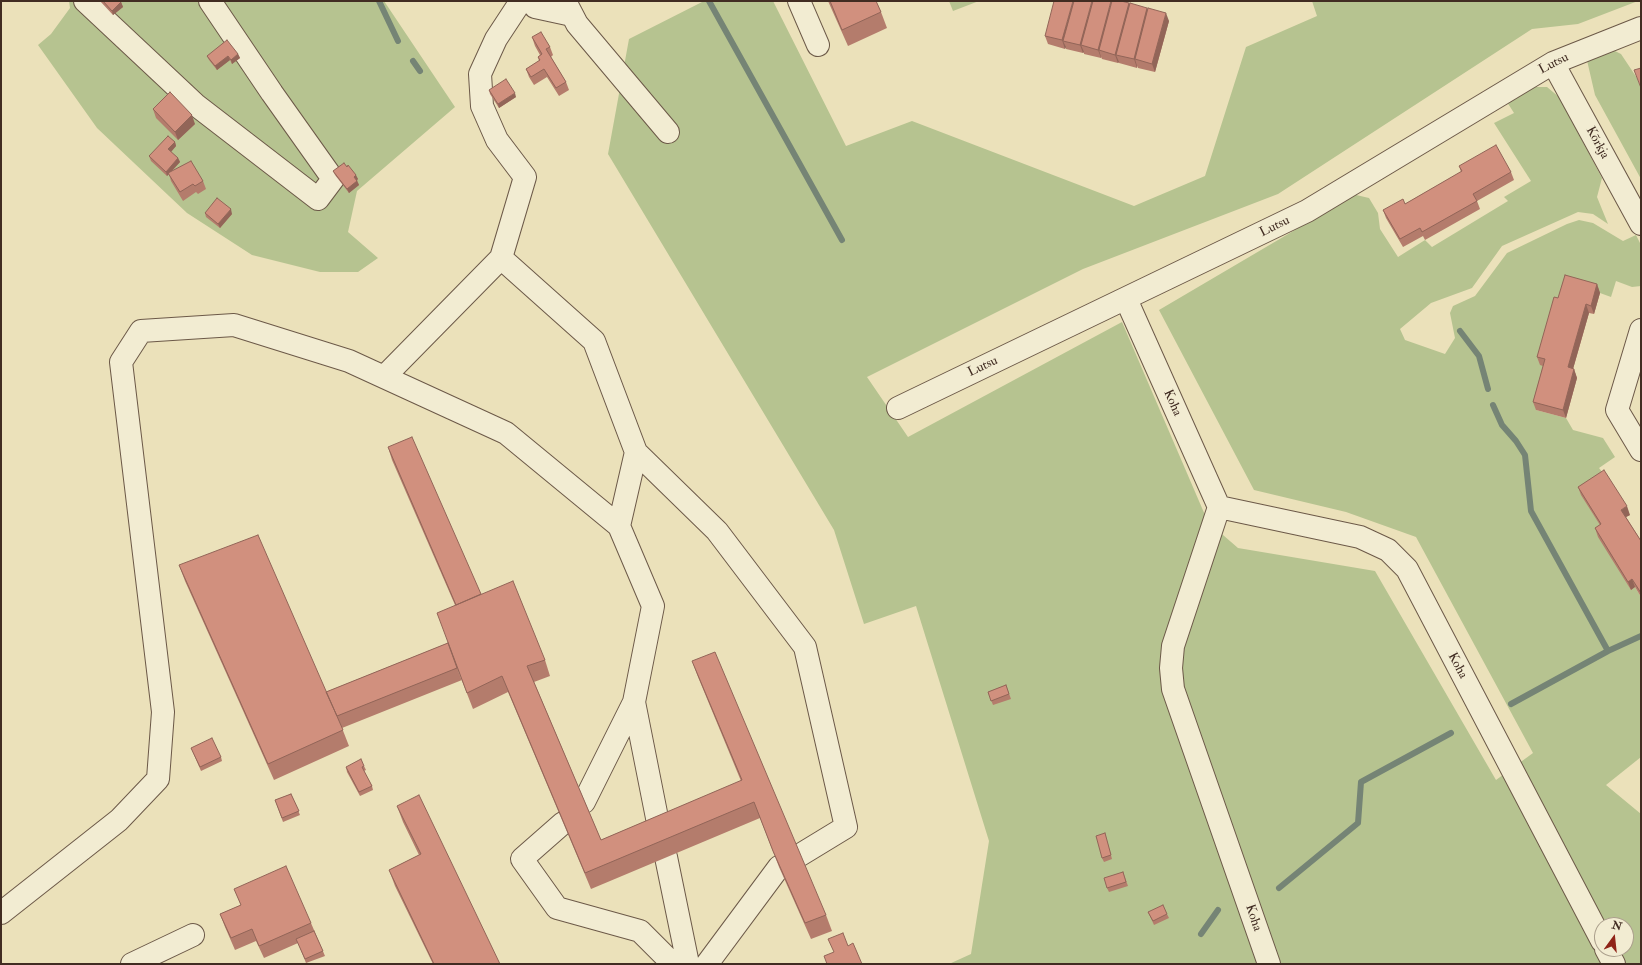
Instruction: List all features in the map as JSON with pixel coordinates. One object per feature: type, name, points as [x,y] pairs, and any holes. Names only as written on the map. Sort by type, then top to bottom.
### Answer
[{"type":"street","points":[[85,1],[196,105],[318,199],[333,179],[272,93],[210,1]]},
{"type":"street","points":[[384,377],[501,258],[525,177],[497,140],[482,106],[480,74],[496,39],[521,1]]},
{"type":"street","points":[[531,1],[535,7],[569,8],[582,30],[668,132]]},
{"type":"street","points":[[799,1],[818,44]]},
{"type":"street","name":"Lutsu","points":[[898,408],[1307,211],[1553,63],[1641,28]]},
{"type":"street","name":"Kõrkja","points":[[1553,63],[1641,224]]},
{"type":"street","points":[[501,258],[594,341],[636,452],[717,531],[805,647],[846,827],[800,855]]},
{"type":"street","name":"Koha","points":[[1126,299],[1219,506],[1173,646],[1171,668],[1173,689],[1269,964]]},
{"type":"street","points":[[1,913],[119,820],[158,779],[163,712],[121,362],[141,331],[234,326],[349,361],[506,433],[619,526],[653,606],[634,702],[584,802]]},
{"type":"street","points":[[1641,330],[1617,410],[1641,450]]},
{"type":"street","points":[[619,526],[636,452]]},
{"type":"street","name":"Koha","points":[[1219,506],[1360,537],[1388,550],[1407,569],[1594,926]]},
{"type":"street","points":[[634,702],[660,833]]},
{"type":"street","points":[[563,823],[522,859],[557,908],[640,930],[673,964]]},
{"type":"street","points":[[666,857],[688,964]]},
{"type":"street","points":[[707,964],[779,868]]},
{"type":"street","points":[[132,964],[193,935]]},
{"type":"green space","points":[[69,1],[384,1],[455,107],[357,191],[348,232],[378,258],[358,272],[320,272],[252,255],[187,213],[97,128],[38,45],[51,34],[70,8]]},
{"type":"green space","points":[[704,1],[773,1],[846,146],[912,121],[1134,206],[1205,176],[1246,47],[1317,16],[1312,1],[1638,1],[1578,24],[1532,29],[1278,194],[1083,269],[867,377],[908,437],[1122,322],[1208,522],[1238,548],[1375,571],[1496,780],[1533,753],[1416,537],[1346,512],[1254,490],[1159,310],[1329,210],[1352,194],[1369,198],[1378,213],[1380,229],[1398,257],[1425,240],[1432,247],[1508,201],[1504,197],[1531,181],[1494,123],[1514,113],[1507,102],[1534,87],[1547,87],[1559,97],[1602,178],[1597,197],[1608,224],[1593,214],[1578,212],[1502,246],[1472,288],[1431,303],[1400,329],[1405,340],[1445,354],[1455,338],[1450,313],[1453,306],[1475,296],[1507,253],[1567,224],[1579,220],[1593,223],[1623,241],[1636,235],[1641,245],[1641,286],[1632,287],[1616,281],[1611,297],[1600,293],[1548,367],[1536,410],[1566,418],[1573,430],[1603,438],[1615,457],[1599,468],[1607,478],[1604,533],[1631,590],[1635,587],[1641,597],[1641,757],[1606,785],[1641,814],[1641,964],[949,964],[971,954],[989,841],[916,606],[864,624],[834,530],[608,154],[629,39]]},
{"type":"green space","points":[[949,1],[979,1],[953,11]]},
{"type":"green space","points":[[1609,48],[1621,54],[1637,78],[1641,88],[1641,179],[1595,95],[1586,56]]},
{"type":"building","points":[[103,1],[120,1],[121,2],[112,11]]},
{"type":"building","points":[[830,1],[876,1],[881,12],[842,30]]},
{"type":"building","points":[[1054,1],[1073,1],[1062,40],[1045,36]]},
{"type":"building","points":[[1074,1],[1092,1],[1080,45],[1063,41]]},
{"type":"building","points":[[1093,1],[1111,1],[1098,50],[1081,45]]},
{"type":"building","points":[[1112,1],[1129,3],[1115,55],[1099,50]]},
{"type":"building","points":[[1130,3],[1147,8],[1134,59],[1116,55]]},
{"type":"building","points":[[1148,8],[1166,13],[1152,64],[1135,59]]},
{"type":"building","points":[[541,32],[550,47],[546,49],[566,82],[556,88],[544,69],[531,77],[526,69],[540,60],[538,57],[542,54],[532,37]]},
{"type":"building","points":[[227,40],[238,54],[231,60],[228,56],[215,66],[207,56]]},
{"type":"building","points":[[1641,68],[1641,88],[1634,70]]},
{"type":"building","points":[[506,79],[515,93],[498,104],[489,90]]},
{"type":"building","points":[[170,92],[192,115],[175,132],[153,109]]},
{"type":"building","points":[[168,136],[175,142],[168,149],[178,158],[166,172],[149,156]]},
{"type":"building","points":[[1496,145],[1511,172],[1473,194],[1477,201],[1422,232],[1420,228],[1400,239],[1383,210],[1403,199],[1405,204],[1462,171],[1459,166]]},
{"type":"building","points":[[191,161],[203,181],[195,186],[193,184],[180,192],[168,173]]},
{"type":"building","points":[[344,163],[347,167],[348,165],[356,175],[354,177],[357,181],[347,189],[333,171]]},
{"type":"building","points":[[217,198],[231,209],[218,224],[205,213]]},
{"type":"building","points":[[1565,275],[1597,284],[1591,306],[1586,304],[1568,367],[1574,369],[1563,410],[1533,402],[1545,359],[1537,357],[1554,297],[1558,298]]},
{"type":"building","points":[[412,437],[481,594],[456,605],[388,447]]},
{"type":"building","points":[[1604,470],[1627,506],[1621,510],[1641,541],[1641,593],[1632,579],[1628,582],[1595,528],[1601,524],[1578,487]]},
{"type":"building","points":[[258,535],[343,730],[268,764],[179,565]]},
{"type":"building","points":[[513,581],[545,660],[527,666],[601,840],[742,780],[692,661],[715,652],[826,915],[805,923],[773,851],[754,802],[585,873],[502,676],[467,693],[437,613]]},
{"type":"building","points":[[448,643],[457,668],[337,716],[326,692]]},
{"type":"building","points":[[1006,685],[1009,694],[991,701],[988,692]]},
{"type":"building","points":[[212,738],[221,757],[200,767],[191,748]]},
{"type":"building","points":[[361,759],[364,766],[362,767],[372,786],[359,792],[346,767]]},
{"type":"building","points":[[291,794],[299,811],[282,818],[275,800]]},
{"type":"building","points":[[419,795],[500,964],[434,964],[389,870],[421,854],[397,806]]},
{"type":"building","points":[[1105,833],[1111,855],[1102,858],[1096,836]]},
{"type":"building","points":[[286,866],[311,923],[259,946],[252,929],[231,938],[220,914],[241,905],[234,889]]},
{"type":"building","points":[[1123,872],[1126,882],[1107,888],[1104,878]]},
{"type":"building","points":[[1163,905],[1167,914],[1153,921],[1148,912]]},
{"type":"building","points":[[314,931],[323,951],[305,959],[296,939]]},
{"type":"building","points":[[843,933],[848,946],[853,943],[862,964],[827,964],[824,956],[834,952],[828,939]]},
{"type":"waterway","points":[[379,1],[398,41]]},
{"type":"waterway","points":[[709,1],[842,240]]},
{"type":"waterway","points":[[413,61],[420,71]]},
{"type":"waterway","points":[[1460,331],[1479,356],[1488,389]]},
{"type":"waterway","points":[[1493,405],[1502,425],[1516,441],[1525,455],[1531,511],[1608,651]]},
{"type":"waterway","points":[[1511,704],[1608,651],[1641,636]]},
{"type":"waterway","points":[[1279,888],[1358,823],[1361,782],[1451,733]]},
{"type":"waterway","points":[[1201,934],[1218,910]]}]
